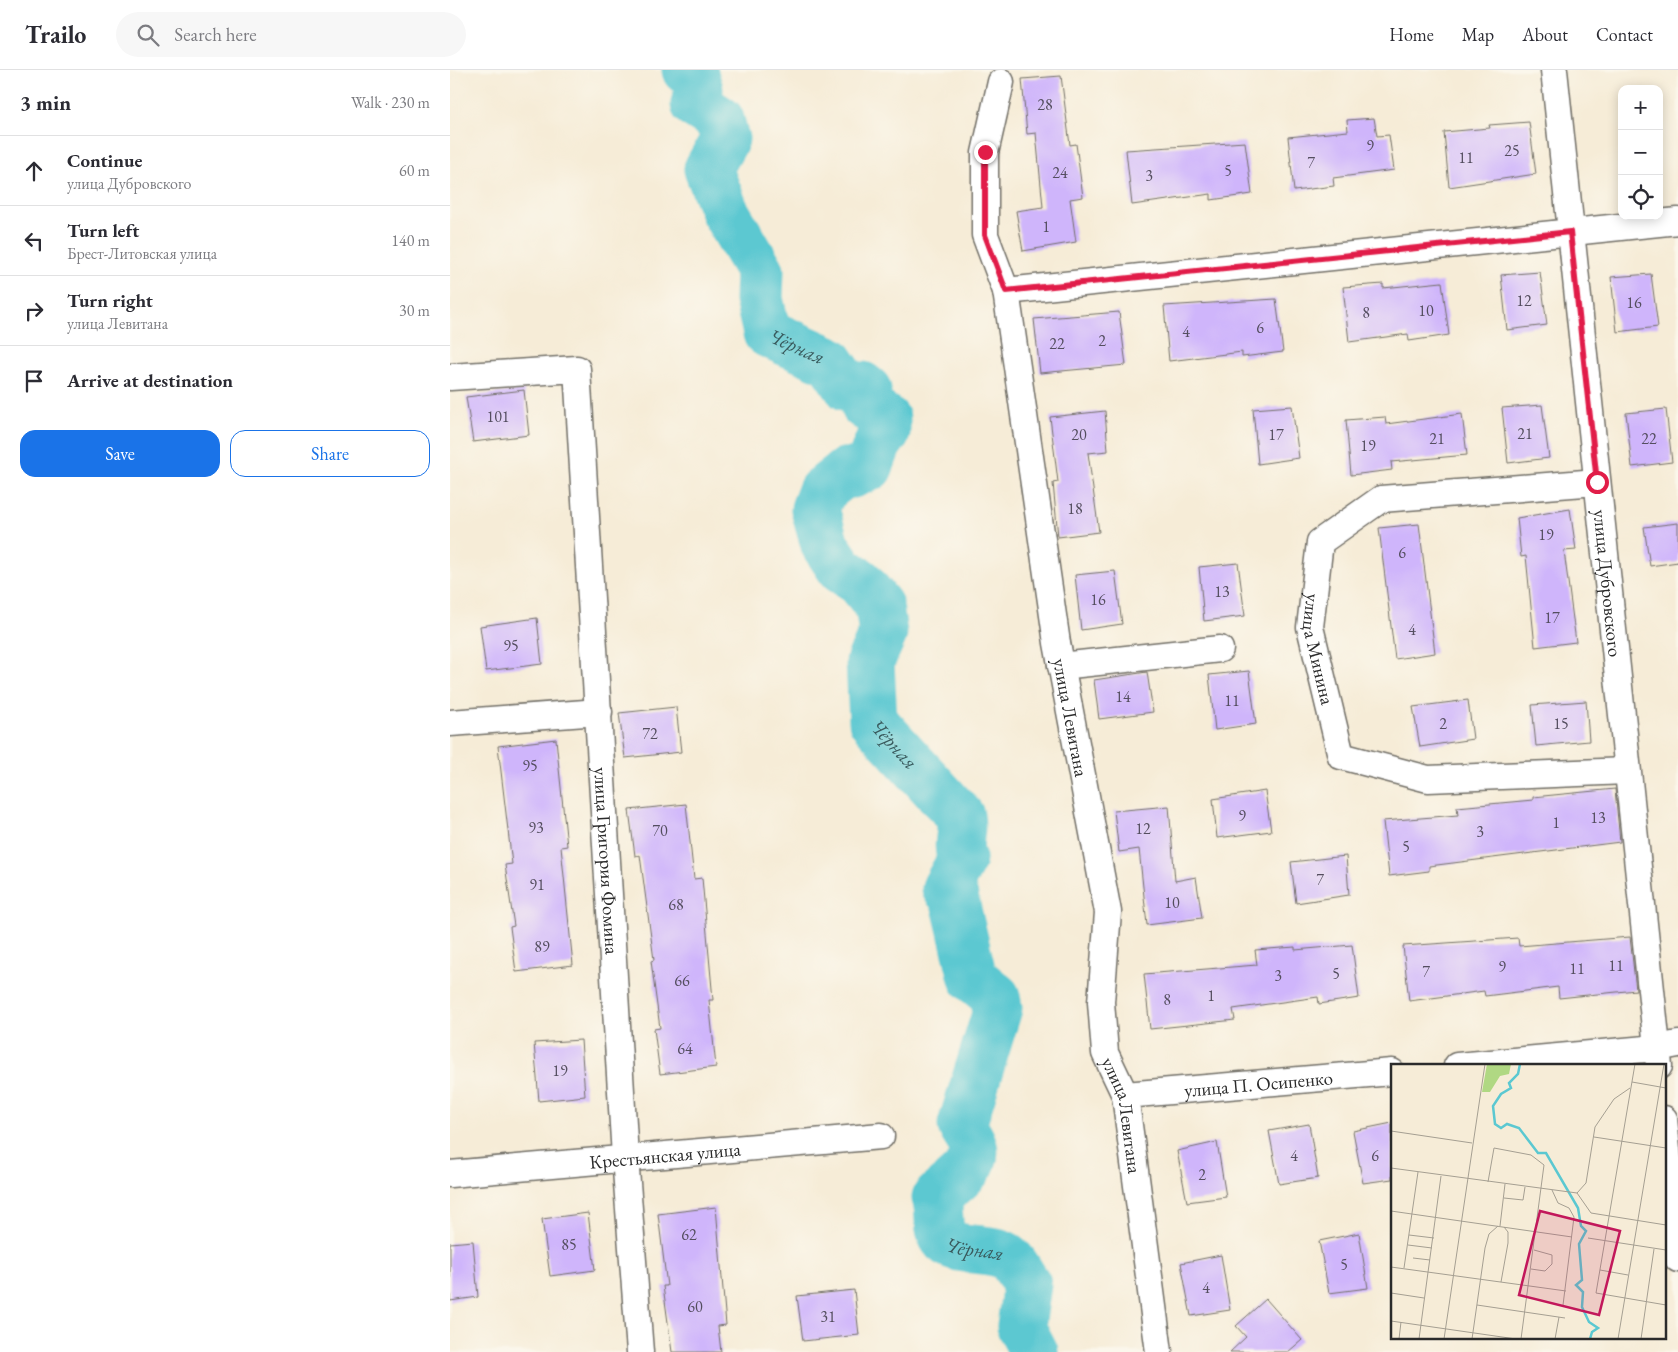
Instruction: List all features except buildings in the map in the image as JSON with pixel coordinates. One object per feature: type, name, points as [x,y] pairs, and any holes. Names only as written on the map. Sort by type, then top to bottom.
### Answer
[{"type":"street","name":"улица Дубровского","points":[[1554,70],[1628,771],[1665,1053]]},
{"type":"street","name":"улица Левитана","points":[[1001,82],[985,152],[985,235],[1006,291],[1061,666],[1108,912],[1101,1002],[1105,1053],[1125,1095],[1159,1352]]},
{"type":"street","points":[[1006,291],[1678,221]]},
{"type":"street","name":"улица Григория Фомина","points":[[450,377],[578,368],[625,1157],[640,1352]]},
{"type":"street","name":"улица Минина","points":[[1597,482],[1381,499],[1320,542],[1310,627],[1341,756],[1428,779],[1628,771]]},
{"type":"street","points":[[1061,666],[1220,649]]},
{"type":"street","points":[[450,723],[598,712]]},
{"type":"street","points":[[1489,1064],[1665,1053]]},
{"type":"street","name":"улица П. Осипенко","points":[[1125,1095],[1391,1072]]},
{"type":"street","name":"Крестьянская улица","points":[[450,1174],[625,1157],[881,1136]]},
{"type":"street","points":[[1666,1139],[1678,1259]]},
{"type":"waterway","name":"Чёрная","points":[[686,70],[693,72],[699,90],[695,104],[720,120],[725,139],[708,169],[725,212],[760,271],[759,299],[767,333],[830,361],[848,387],[862,386],[867,390],[864,396],[865,406],[886,419],[886,432],[878,443],[869,467],[852,474],[846,472],[822,491],[815,509],[825,545],[841,569],[860,582],[879,606],[883,633],[870,662],[873,721],[960,816],[959,848],[962,859],[946,888],[954,897],[973,978],[996,997],[998,1008],[962,1125],[973,1146],[972,1162],[962,1175],[936,1198],[939,1224],[944,1239],[949,1243],[963,1248],[999,1253],[1009,1258],[1015,1265],[1027,1284],[1021,1327],[1034,1352]]},
{"type":"route","points":[[985,152],[985,235],[1006,291],[1570,232],[1597,482]]}]
